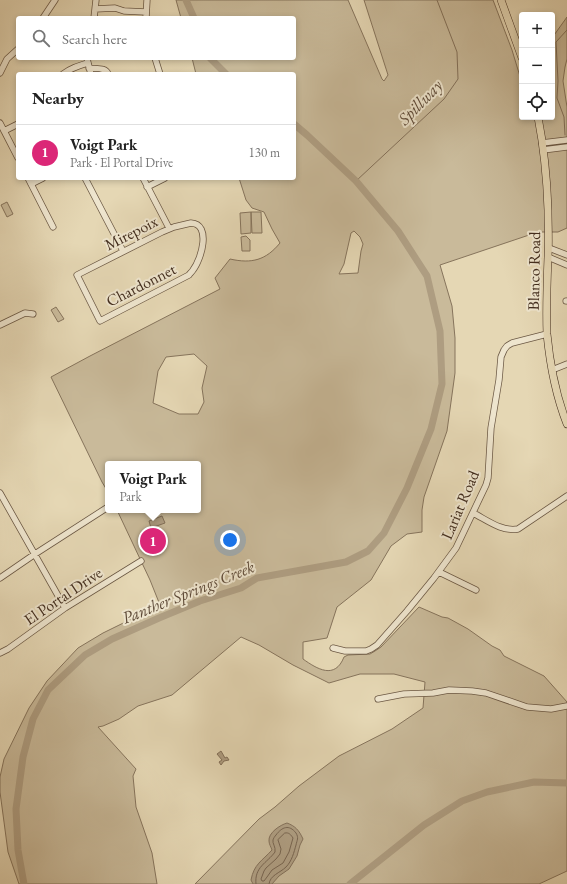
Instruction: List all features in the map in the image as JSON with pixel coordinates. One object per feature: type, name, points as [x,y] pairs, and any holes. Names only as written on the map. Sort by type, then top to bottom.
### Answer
[{"type":"main road","points":[[501,0],[519,50]]},
{"type":"main road","name":"Blanco Road","points":[[539,120],[543,146],[547,196],[549,248],[547,334],[552,370],[561,408],[567,424]]},
{"type":"street","points":[[44,16],[55,0]]},
{"type":"street","points":[[94,16],[96,0]]},
{"type":"street","points":[[95,9],[115,8],[146,15],[147,0]]},
{"type":"street","points":[[0,73],[7,59],[16,51]]},
{"type":"street","points":[[156,60],[159,72]]},
{"type":"street","points":[[65,72],[78,66],[89,66],[104,69],[107,72]]},
{"type":"street","points":[[0,123],[16,154]]},
{"type":"street","points":[[4,131],[16,125]]},
{"type":"street","points":[[543,146],[567,140]]},
{"type":"street","points":[[543,146],[567,147]]},
{"type":"street","points":[[29,180],[53,227]]},
{"type":"street","points":[[32,184],[39,180]]},
{"type":"street","points":[[86,180],[123,252]]},
{"type":"street","points":[[144,180],[169,228]]},
{"type":"street","points":[[147,187],[161,180]]},
{"type":"street","name":"Mirepoix","points":[[77,275],[169,228],[191,223],[196,223],[199,225]]},
{"type":"street","name":"Chardonnet","points":[[77,275],[100,320],[189,275],[196,266],[203,248],[202,232],[199,225]]},
{"type":"street","points":[[549,248],[567,255]]},
{"type":"street","points":[[548,257],[567,265]]},
{"type":"street","points":[[0,325],[25,313],[34,314]]},
{"type":"street","name":"Lariat Road","points":[[332,648],[345,652],[360,652],[366,651],[375,646],[407,611],[439,572],[460,542],[488,478],[491,428],[499,380],[501,357],[507,346],[512,343],[547,334]]},
{"type":"street","points":[[552,370],[567,364]]},
{"type":"street","points":[[0,493],[65,608]]},
{"type":"street","points":[[473,514],[504,529],[518,529],[567,496]]},
{"type":"street","points":[[0,507],[6,503]]},
{"type":"street","points":[[0,578],[105,509]]},
{"type":"street","name":"El Portal Drive","points":[[0,654],[65,608],[141,561]]},
{"type":"street","points":[[439,572],[476,590]]},
{"type":"street","points":[[378,700],[404,694],[433,693],[449,690],[486,693],[526,707],[551,708],[567,706]]},
{"type":"shaded area","points":[[176,0],[348,0],[384,81],[388,75],[364,0],[493,0],[519,73],[519,120],[555,120],[555,34],[567,17],[567,59],[563,81],[567,107],[567,228],[558,232],[538,232],[440,265],[452,306],[455,338],[455,373],[447,431],[424,497],[422,510],[422,532],[407,534],[391,546],[371,580],[337,607],[327,638],[303,642],[303,659],[320,669],[331,670],[336,668],[344,657],[348,655],[370,654],[381,647],[419,607],[448,618],[468,629],[500,650],[504,656],[544,676],[567,702],[567,871],[539,884],[195,884],[259,819],[299,786],[339,756],[392,729],[423,708],[425,682],[394,674],[360,674],[329,683],[293,665],[259,645],[241,637],[172,695],[138,706],[119,719],[98,727],[136,769],[133,776],[136,807],[152,853],[157,884],[19,884],[8,852],[0,792],[0,777],[4,759],[29,708],[47,681],[78,648],[103,633],[160,605],[118,513],[201,513],[201,461],[105,461],[105,487],[51,377],[220,289],[215,278],[230,259],[252,261],[264,257],[275,249],[280,243],[264,212],[252,208],[246,200],[240,180],[296,180],[296,72],[196,72],[192,60],[296,60],[296,16],[180,16]],"holes":[[[354,231],[360,237],[363,244],[358,273],[339,274],[344,264],[351,233]],[[194,354],[207,366],[202,388],[204,402],[198,414],[179,414],[153,403],[158,371],[166,357]]]},
{"type":"shaded area","points":[[7,202],[13,214],[7,217],[1,205]]},
{"type":"shaded area","points":[[251,212],[261,212],[262,233],[252,233]]},
{"type":"shaded area","points":[[251,212],[251,233],[241,234],[240,213]]},
{"type":"shaded area","points":[[246,236],[250,240],[250,251],[242,251],[241,237]]},
{"type":"shaded area","points":[[56,307],[64,319],[58,322],[51,310]]},
{"type":"water","points":[[162,516],[165,523],[151,528],[149,521]]},
{"type":"water","points":[[221,751],[225,758],[227,757],[229,760],[224,761],[221,765],[219,762],[222,760],[217,754]]},
{"type":"water","points":[[287,823],[300,833],[303,839],[297,856],[289,869],[279,876],[272,884],[253,884],[251,880],[254,870],[272,850],[269,842],[270,835],[278,827]]},
{"type":"waterway","name":"Panther Springs Creek","points":[[186,0],[193,16]]},
{"type":"waterway","name":"Spillway","points":[[356,181],[444,99],[458,79],[457,52],[437,0]]},
{"type":"waterway","points":[[565,135],[564,117],[557,98],[558,81],[556,42],[567,30]]},
{"type":"waterway","name":"Panther Springs Creek","points":[[212,60],[224,72]]},
{"type":"waterway","name":"Panther Springs Creek","points":[[24,884],[18,850],[16,809],[23,757],[33,719],[48,690],[85,655],[112,639],[159,618],[200,601],[241,588],[257,578],[346,562],[368,551],[384,533],[407,488],[431,429],[442,384],[440,331],[427,276],[398,231],[356,181],[296,126]]},
{"type":"waterway","name":"Panther Springs Creek","points":[[350,884],[424,825],[462,801],[487,792],[534,782],[567,783]]},
{"type":"place","name":"Voigt Park","points":[[153,541]]}]
